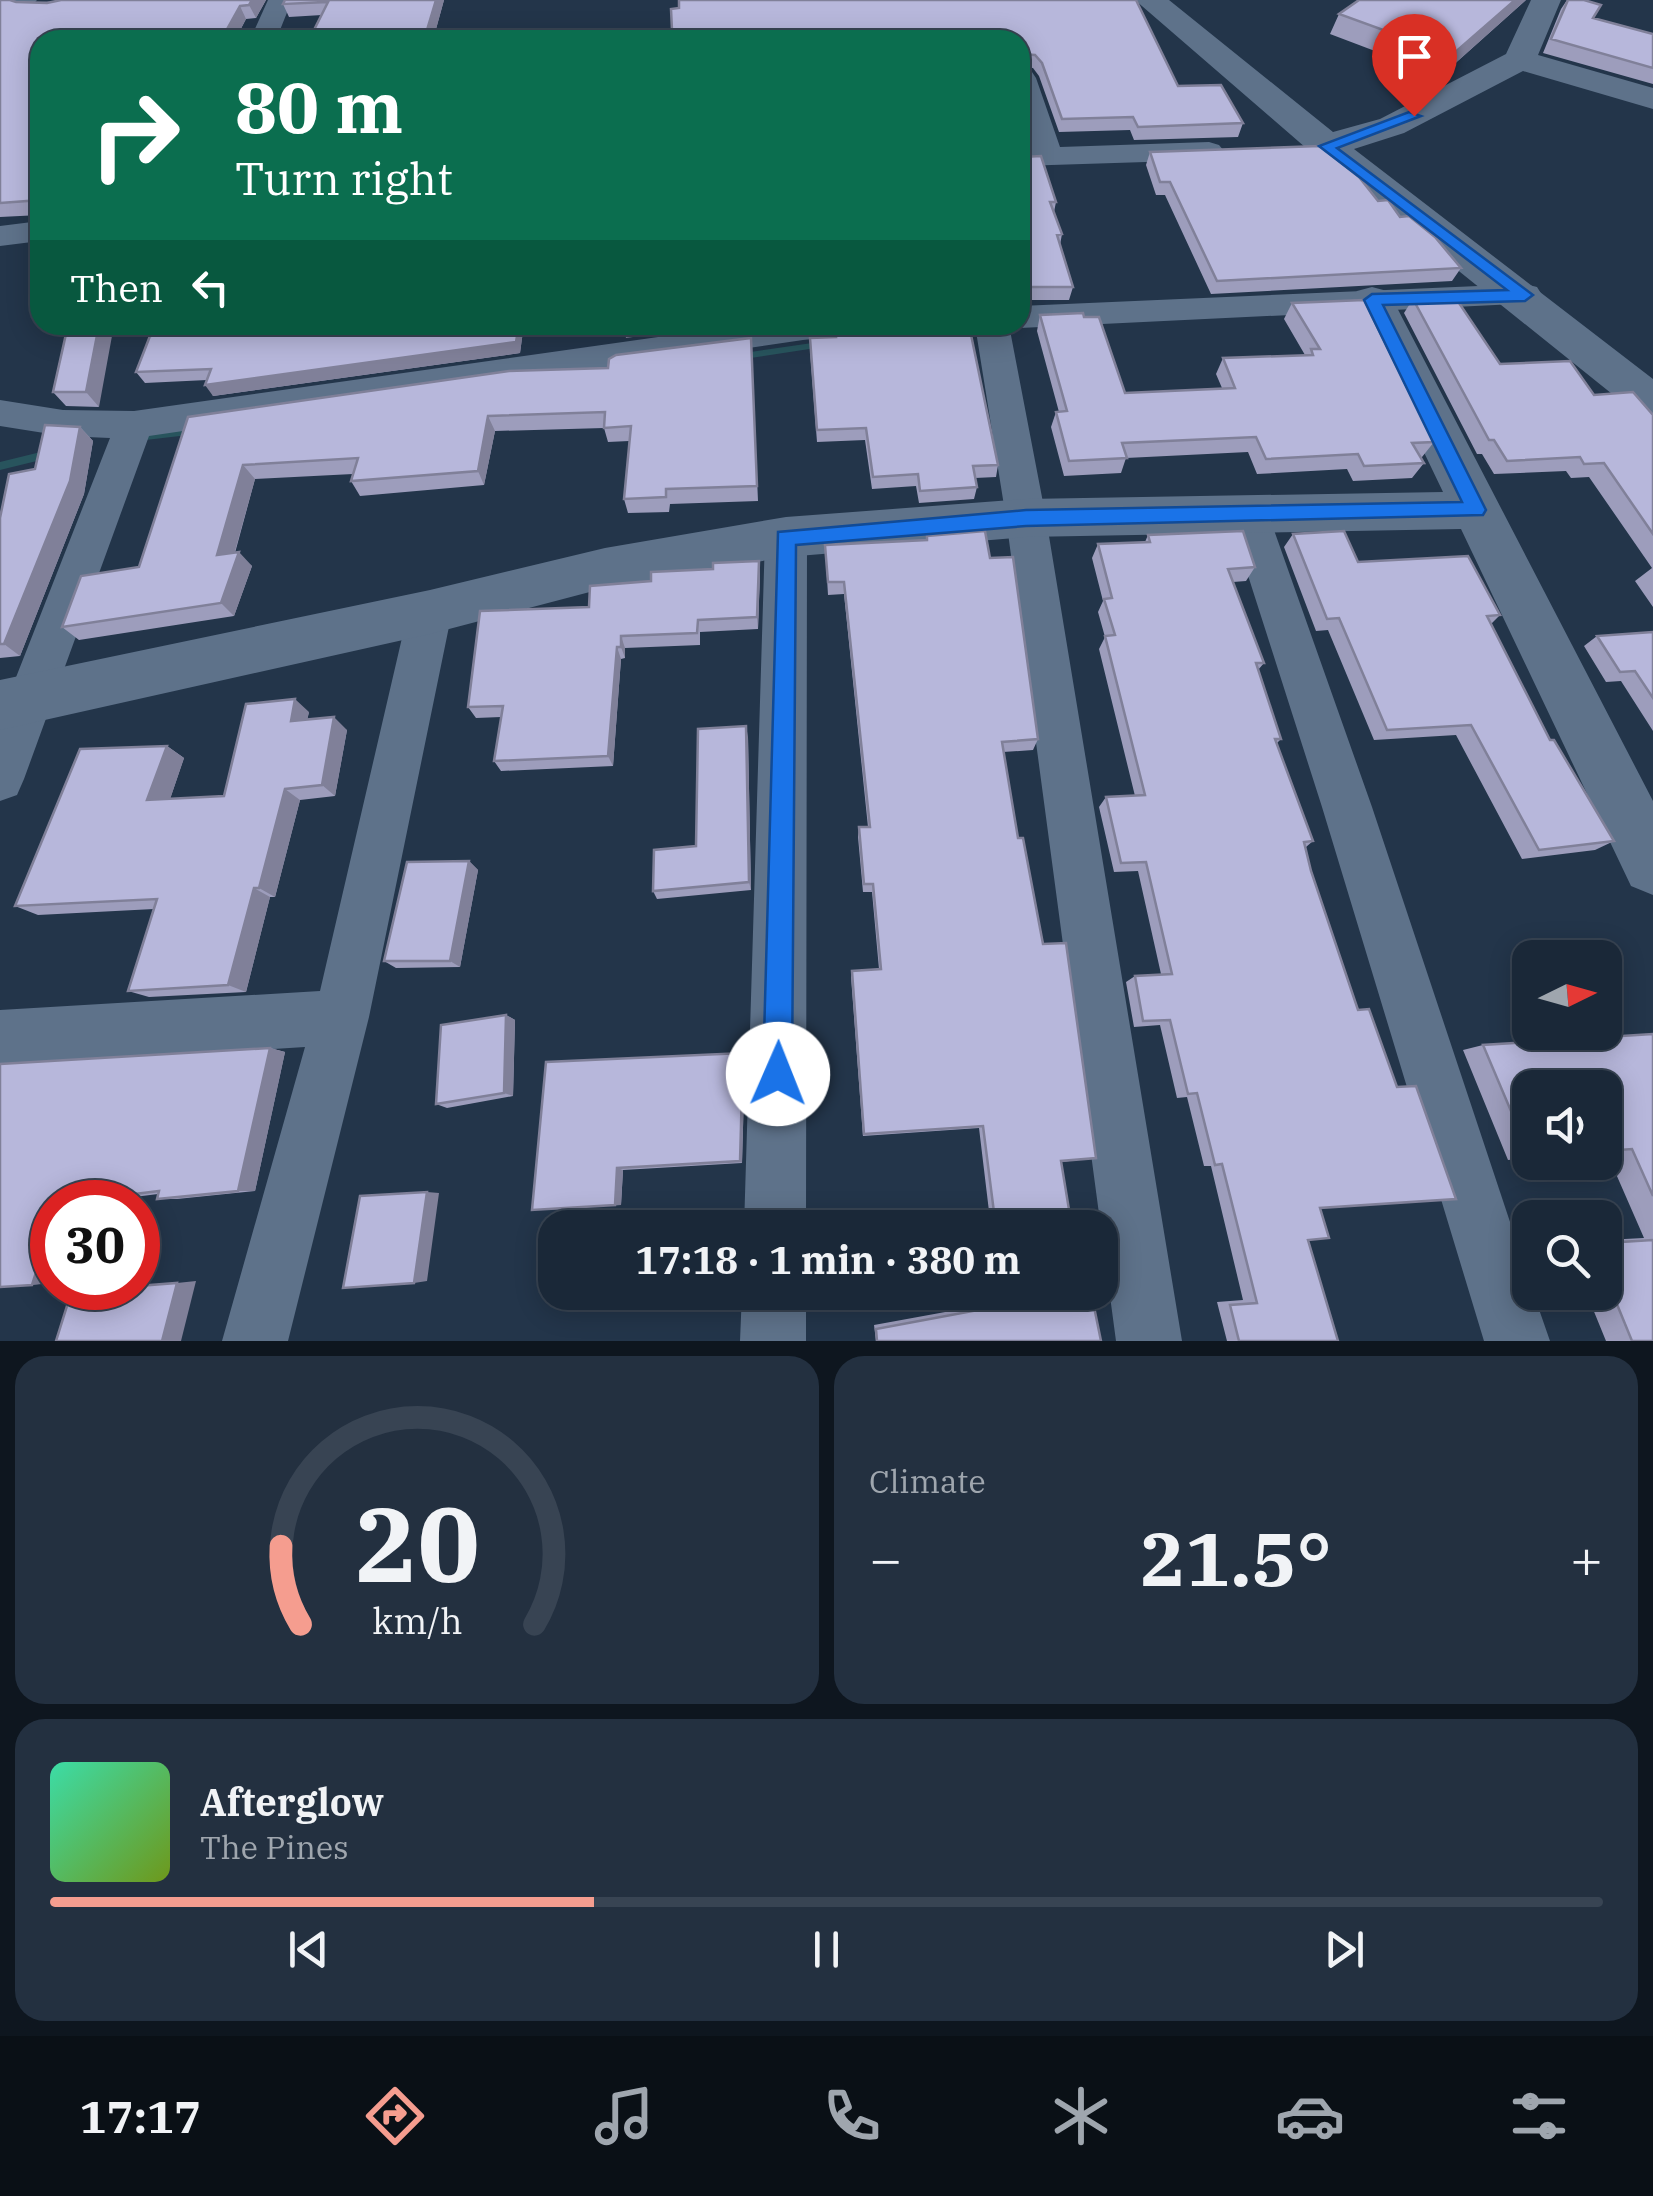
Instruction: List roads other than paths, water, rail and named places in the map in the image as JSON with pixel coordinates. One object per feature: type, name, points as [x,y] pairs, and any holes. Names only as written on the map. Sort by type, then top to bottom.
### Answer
[{"type":"street","points":[[267,30],[280,0]]},
{"type":"street","points":[[1150,0],[1307,147],[1525,295],[1653,403]]},
{"type":"street","points":[[1307,147],[1392,126],[1520,60],[1546,0]]},
{"type":"street","points":[[0,25],[22,3],[55,3]]},
{"type":"street","points":[[1520,60],[1653,99]]},
{"type":"street","points":[[1030,130],[1034,156],[1232,150]]},
{"type":"street","points":[[0,236],[30,232]]},
{"type":"street","points":[[1030,316],[1525,295]]},
{"type":"street","points":[[1372,300],[1476,510],[1637,799],[1653,865]]},
{"type":"street","points":[[0,413],[63,424],[134,424],[755,335]]},
{"type":"street","points":[[994,335],[1026,518],[1148,1341]]},
{"type":"street","points":[[0,779],[15,702],[134,424]]},
{"type":"street","points":[[15,702],[430,612],[605,568],[786,537],[1026,518],[1476,510]]},
{"type":"street","points":[[1248,513],[1347,808],[1517,1341]]},
{"type":"street","points":[[775,1210],[786,537]]},
{"type":"street","points":[[254,1341],[341,1017],[430,612]]},
{"type":"street","points":[[0,1038],[341,1017]]},
{"type":"street","points":[[773,1341],[774,1310]]},
{"type":"waterway","points":[[737,357],[826,344]]},
{"type":"waterway","points":[[137,437],[197,430]]},
{"type":"waterway","points":[[0,466],[53,453]]}]
